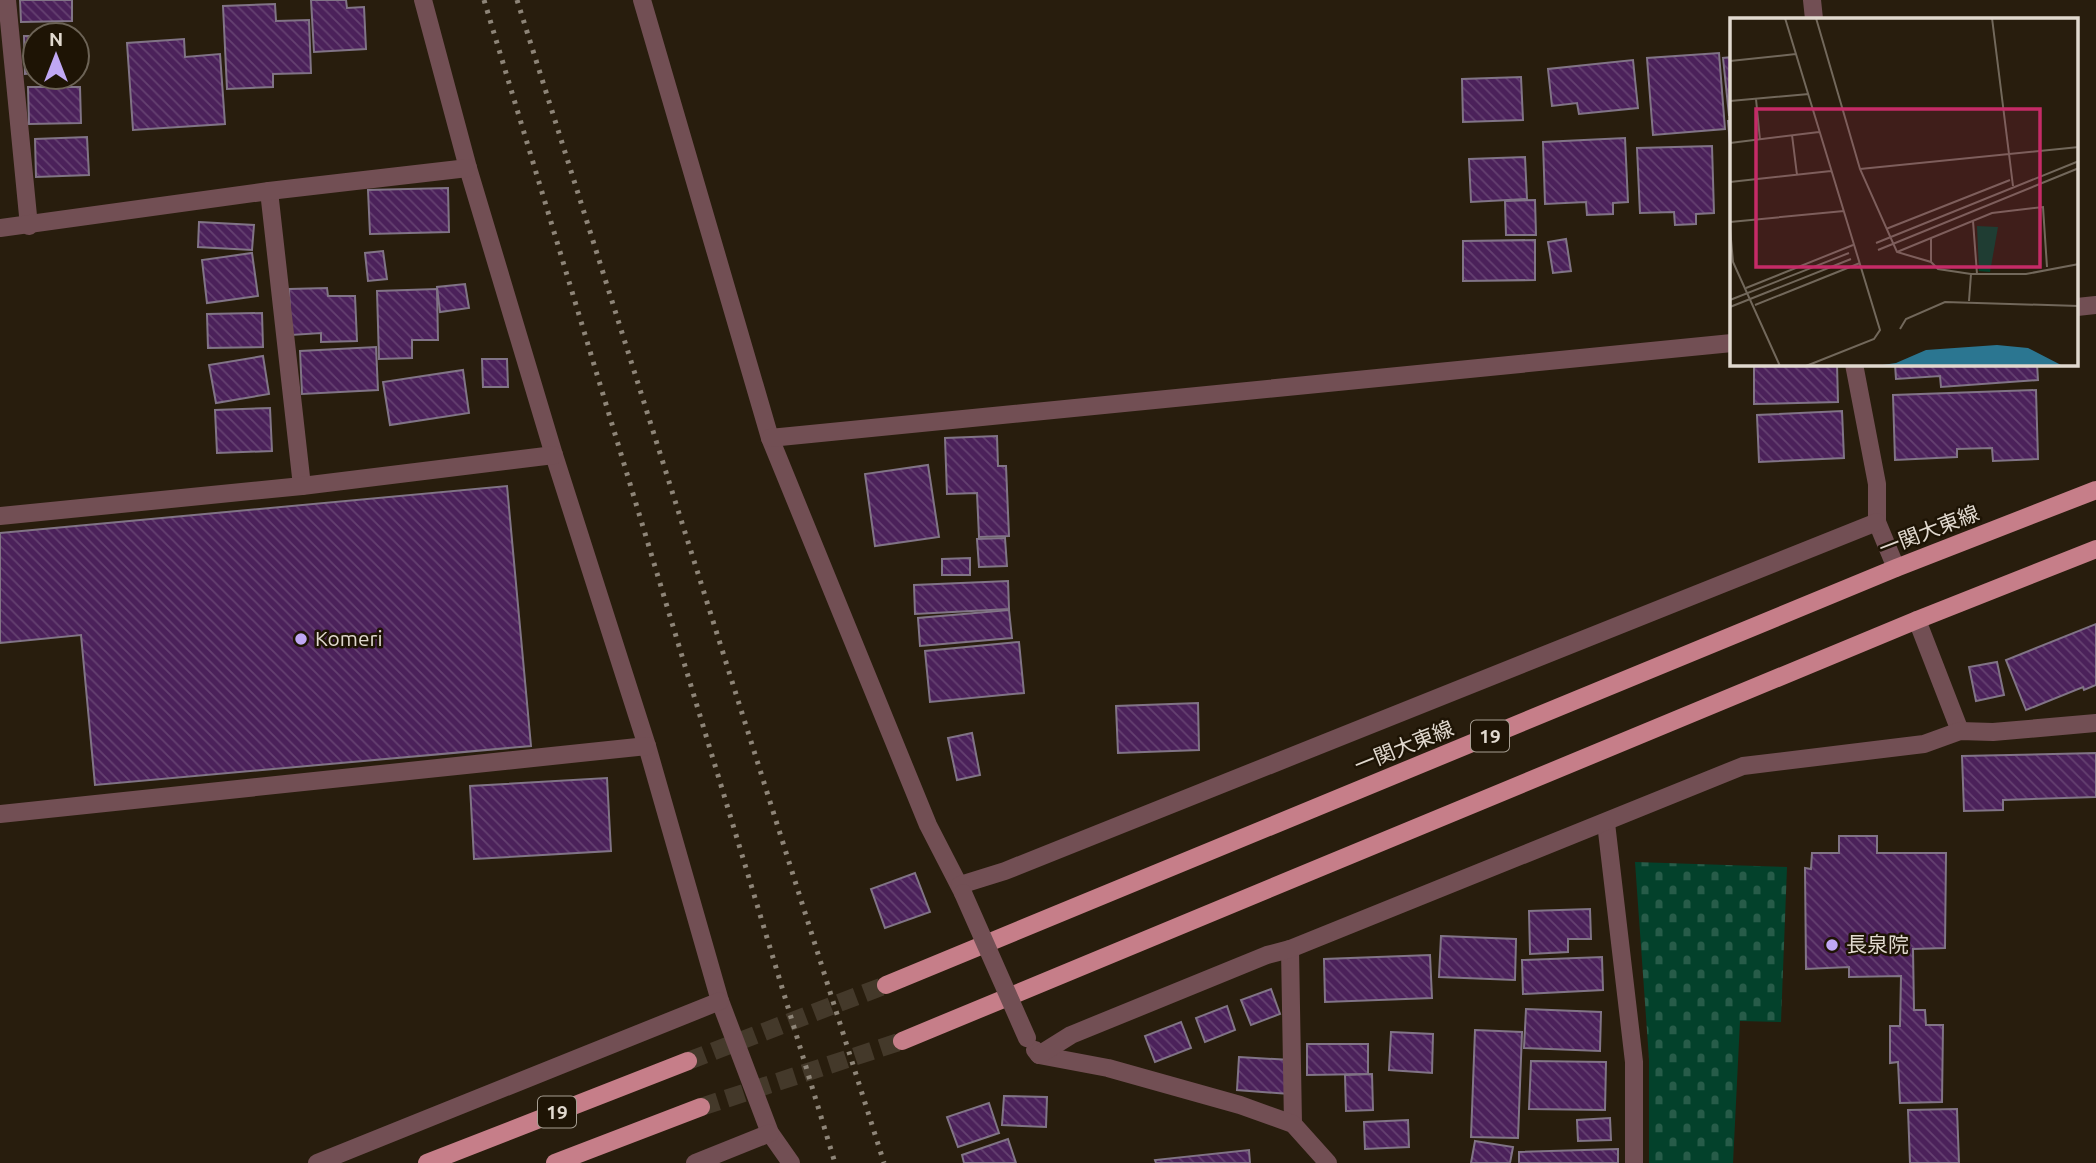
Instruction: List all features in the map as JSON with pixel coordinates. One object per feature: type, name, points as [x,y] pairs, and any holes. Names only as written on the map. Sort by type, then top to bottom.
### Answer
[{"type":"main road","name":"一関大東線","points":[[886,985],[1896,568],[2096,490]]},
{"type":"main road","points":[[902,1041],[1917,620],[2096,549]]},
{"type":"main road","name":"19","points":[[427,1163],[688,1061]]},
{"type":"main road","name":"19","points":[[555,1163],[701,1107]]},
{"type":"street","points":[[7,0],[29,226]]},
{"type":"street","points":[[423,0],[468,168],[554,455],[647,746],[720,1001],[771,1133],[791,1163]]},
{"type":"street","points":[[642,0],[769,438],[928,825],[962,889],[1027,1038],[1039,1055],[1122,1072],[1240,1105],[1293,1124],[1328,1163]]},
{"type":"street","points":[[1812,0],[1814,18]]},
{"type":"street","points":[[0,228],[269,191],[468,168]]},
{"type":"street","points":[[269,191],[302,486]]},
{"type":"street","points":[[2078,307],[2096,305]]},
{"type":"street","points":[[769,438],[1730,343]]},
{"type":"street","points":[[1854,366],[1877,484],[1877,522],[1896,568]]},
{"type":"street","points":[[0,516],[302,486],[554,455]]},
{"type":"street","points":[[962,889],[1877,522]]},
{"type":"street","points":[[1917,620],[1960,731]]},
{"type":"street","points":[[1039,1055],[1071,1035],[1743,766],[1924,744],[1960,731],[1993,732],[2096,723]]},
{"type":"street","points":[[0,814],[647,746]]},
{"type":"street","points":[[1606,823],[1634,1062],[1634,1163]]},
{"type":"street","points":[[1290,949],[1293,1124]]},
{"type":"street","points":[[317,1163],[720,1001]]},
{"type":"street","points":[[695,1163],[771,1133]]},
{"type":"green space","points":[[1635,862],[1787,867],[1781,1022],[1740,1021],[1733,1163],[1649,1163],[1649,1059]]},
{"type":"building","points":[[20,0],[72,0],[72,21],[21,22]]},
{"type":"building","points":[[311,0],[346,0],[347,8],[364,7],[366,49],[314,52]]},
{"type":"building","points":[[275,4],[276,21],[309,20],[311,73],[273,74],[273,87],[227,89],[223,6]]},
{"type":"building","points":[[184,39],[185,57],[220,54],[225,124],[133,130],[127,43]]},
{"type":"building","points":[[1719,53],[1725,129],[1653,135],[1647,58]]},
{"type":"building","points":[[1730,57],[1730,115],[1729,115],[1723,58]]},
{"type":"building","points":[[1633,60],[1638,108],[1579,114],[1577,103],[1552,106],[1548,69]]},
{"type":"building","points":[[1521,77],[1523,120],[1463,122],[1462,79]]},
{"type":"building","points":[[28,91],[80,91],[81,123],[29,124]]},
{"type":"building","points":[[87,137],[89,175],[36,177],[35,139]]},
{"type":"building","points":[[1625,138],[1628,202],[1613,203],[1613,214],[1587,215],[1586,202],[1545,204],[1543,142]]},
{"type":"building","points":[[1712,146],[1714,213],[1696,214],[1696,224],[1675,225],[1674,212],[1640,213],[1637,148]]},
{"type":"building","points":[[1525,157],[1527,199],[1471,202],[1469,159]]},
{"type":"building","points":[[448,188],[449,232],[370,234],[368,190]]},
{"type":"building","points":[[1535,200],[1536,235],[1506,235],[1505,201]]},
{"type":"building","points":[[199,222],[254,225],[252,250],[198,247]]},
{"type":"building","points":[[1566,239],[1571,271],[1553,273],[1548,242]]},
{"type":"building","points":[[1535,240],[1535,280],[1463,281],[1463,241]]},
{"type":"building","points":[[383,251],[387,279],[368,281],[365,253]]},
{"type":"building","points":[[252,253],[258,296],[207,303],[202,260]]},
{"type":"building","points":[[465,284],[469,308],[440,312],[437,287]]},
{"type":"building","points":[[327,288],[328,296],[355,296],[357,341],[321,342],[321,333],[291,335],[289,289]]},
{"type":"building","points":[[437,289],[438,340],[412,340],[412,358],[379,359],[377,291]]},
{"type":"building","points":[[262,313],[263,347],[208,348],[207,314]]},
{"type":"building","points":[[376,347],[378,390],[302,394],[300,351]]},
{"type":"building","points":[[263,356],[269,394],[216,403],[209,365]]},
{"type":"building","points":[[482,359],[507,359],[508,387],[483,387]]},
{"type":"building","points":[[1754,366],[1837,366],[1838,402],[1754,404]]},
{"type":"building","points":[[1895,366],[2037,366],[2038,380],[1941,387],[1940,376],[1896,379]]},
{"type":"building","points":[[463,370],[469,413],[390,425],[383,382]]},
{"type":"building","points":[[2036,390],[2038,459],[1993,461],[1992,448],[1957,449],[1957,457],[1895,460],[1893,395]]},
{"type":"building","points":[[270,408],[272,451],[217,453],[215,410]]},
{"type":"building","points":[[1842,411],[1844,458],[1759,462],[1757,415]]},
{"type":"building","points":[[997,436],[998,466],[1006,466],[1009,536],[979,537],[977,493],[947,494],[945,438]]},
{"type":"building","points":[[928,465],[939,537],[875,546],[865,474]]},
{"type":"building","name":"Komeri","points":[[507,486],[531,746],[95,785],[81,635],[0,643],[0,533]]},
{"type":"building","points":[[1005,538],[1007,566],[979,567],[977,539]]},
{"type":"building","points":[[970,558],[970,575],[942,575],[942,559]]},
{"type":"building","points":[[1008,581],[1009,609],[915,614],[914,585]]},
{"type":"building","points":[[1009,610],[1012,638],[920,646],[918,618]]},
{"type":"building","points":[[2096,624],[2096,685],[2084,690],[2083,687],[2026,710],[2006,660]]},
{"type":"building","points":[[1019,642],[1024,693],[930,702],[925,651]]},
{"type":"building","points":[[1997,662],[2004,695],[1976,701],[1969,667]]},
{"type":"building","points":[[1198,703],[1199,750],[1118,753],[1116,706]]},
{"type":"building","points":[[972,733],[980,775],[957,780],[948,738]]},
{"type":"building","points":[[2096,753],[2096,797],[2003,800],[2003,810],[1964,811],[1962,756]]},
{"type":"building","points":[[607,778],[611,851],[474,859],[470,786]]},
{"type":"building","points":[[1839,836],[1877,836],[1877,853],[1946,853],[1945,948],[1913,949],[1914,1010],[1925,1010],[1926,1025],[1943,1025],[1942,1102],[1900,1103],[1898,1062],[1890,1063],[1890,1026],[1900,1026],[1901,976],[1849,977],[1849,967],[1806,969],[1805,868],[1811,869],[1812,853],[1839,853]]},
{"type":"building","points":[[915,873],[930,912],[885,928],[871,889]]},
{"type":"building","points":[[1590,909],[1591,939],[1568,939],[1568,952],[1530,954],[1529,911]]},
{"type":"building","points":[[1441,936],[1516,939],[1515,980],[1439,977]]},
{"type":"building","points":[[1430,955],[1432,998],[1325,1002],[1324,959]]},
{"type":"building","points":[[1602,957],[1603,990],[1523,994],[1522,960]]},
{"type":"building","points":[[1271,989],[1280,1014],[1251,1025],[1241,1000]]},
{"type":"building","points":[[1227,1006],[1235,1030],[1205,1042],[1196,1018]]},
{"type":"building","points":[[1526,1009],[1601,1012],[1600,1051],[1524,1048]]},
{"type":"building","points":[[1181,1022],[1191,1048],[1155,1062],[1145,1036]]},
{"type":"building","points":[[1475,1030],[1522,1032],[1518,1138],[1471,1137]]},
{"type":"building","points":[[1391,1032],[1433,1034],[1432,1073],[1389,1070]]},
{"type":"building","points":[[1307,1044],[1368,1044],[1368,1074],[1307,1075]]},
{"type":"building","points":[[1239,1057],[1291,1060],[1289,1094],[1237,1090]]},
{"type":"building","points":[[1531,1061],[1606,1062],[1605,1110],[1529,1109]]},
{"type":"building","points":[[1372,1074],[1373,1110],[1346,1111],[1345,1075]]},
{"type":"building","points":[[1004,1096],[1047,1097],[1046,1127],[1002,1125]]},
{"type":"building","points":[[989,1103],[999,1133],[958,1147],[947,1117]]},
{"type":"building","points":[[1957,1109],[1959,1163],[1910,1163],[1908,1110]]},
{"type":"building","points":[[1610,1118],[1611,1140],[1578,1141],[1577,1120]]},
{"type":"building","points":[[1408,1120],[1409,1147],[1365,1149],[1364,1122]]},
{"type":"building","points":[[1008,1139],[1016,1163],[964,1163],[962,1155]]},
{"type":"building","points":[[1475,1141],[1513,1147],[1510,1163],[1471,1163]]},
{"type":"building","points":[[1618,1149],[1618,1163],[1519,1163],[1519,1152]]},
{"type":"building","points":[[1249,1150],[1250,1163],[1156,1163],[1155,1160]]},
{"type":"tunnel","points":[[688,1061],[886,985]]},
{"type":"tunnel","points":[[701,1107],[902,1041]]},
{"type":"railway","points":[[484,0],[835,1163]]},
{"type":"railway","points":[[517,0],[884,1163]]},
{"type":"place","name":"Komeri","points":[[301,639]]},
{"type":"place","name":"長泉院","points":[[1832,945]]}]
